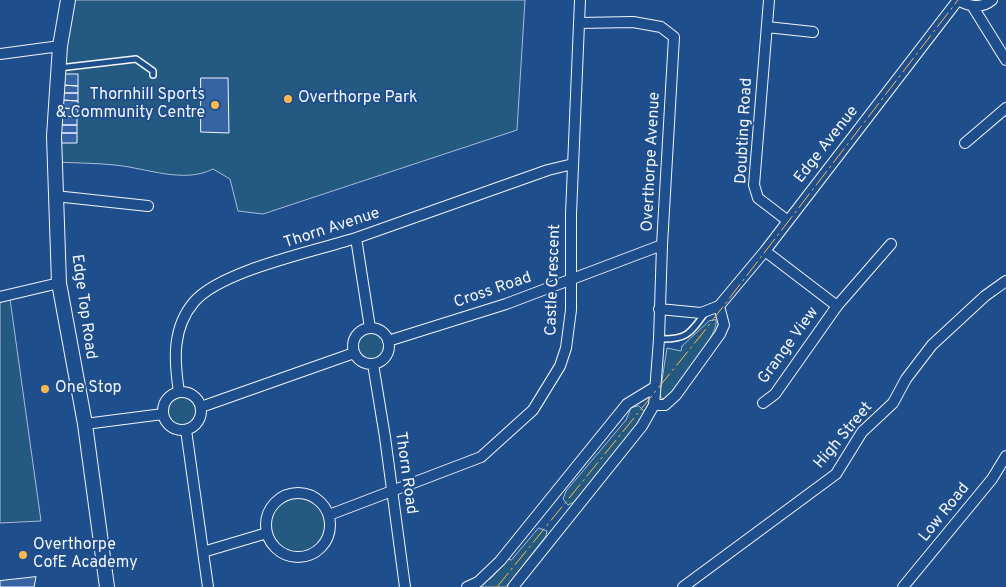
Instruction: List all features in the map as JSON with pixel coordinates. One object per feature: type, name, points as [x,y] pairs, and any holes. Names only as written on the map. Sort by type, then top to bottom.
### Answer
[{"type":"street","name":"Edge Top Road","points":[[68,0],[60,46],[54,136],[59,283],[85,424],[107,587]]},
{"type":"street","name":"Castle Crescent","points":[[329,515],[481,457],[533,410],[551,384],[566,348],[571,280],[573,164],[580,0]]},
{"type":"street","name":"Doubting Road","points":[[769,0],[754,185],[758,198],[788,221]]},
{"type":"street","name":"Edge Avenue","points":[[659,309],[701,313],[718,306],[766,252],[958,0],[973,7]]},
{"type":"street","points":[[992,0],[986,4],[973,7],[1006,60]]},
{"type":"street","name":"Overthorpe Avenue","points":[[513,587],[642,426],[654,405],[674,37],[661,27],[633,22],[579,23]]},
{"type":"street","points":[[767,27],[813,32]]},
{"type":"street","points":[[0,54],[60,46]]},
{"type":"street","points":[[965,143],[1006,108]]},
{"type":"street","name":"Thorn Avenue","points":[[179,392],[175,351],[178,333],[190,308],[207,290],[224,280],[288,258],[356,238],[548,170],[573,164]]},
{"type":"street","points":[[55,196],[148,206]]},
{"type":"street","points":[[356,238],[370,328]]},
{"type":"street","name":"Grange View","points":[[763,403],[774,394],[837,306],[891,244]]},
{"type":"street","name":"Cross Road","points":[[388,341],[506,304],[662,245]]},
{"type":"street","name":"Grange View","points":[[766,252],[837,306]]},
{"type":"street","name":"High Street","points":[[683,587],[836,474],[862,432],[893,403],[906,379],[932,345],[985,296],[1006,281]]},
{"type":"street","points":[[0,297],[59,283]]},
{"type":"street","points":[[654,405],[665,405],[676,395],[720,334],[724,325],[718,306]]},
{"type":"street","points":[[370,328],[381,331],[388,341],[386,356],[373,364],[363,362],[354,353],[352,345],[356,335],[370,328]]},
{"type":"street","points":[[202,407],[354,353]]},
{"type":"street","name":"Thorn Road","points":[[373,364],[404,587]]},
{"type":"street","points":[[467,587],[478,582],[500,561],[627,404],[655,387]]},
{"type":"street","points":[[179,392],[194,395],[202,407],[199,421],[193,428],[186,430],[172,427],[163,414],[165,402],[172,394],[179,392]]},
{"type":"street","points":[[85,424],[163,414]]},
{"type":"street","points":[[186,430],[208,587]]},
{"type":"street","name":"Low Road","points":[[904,587],[992,479],[1006,456]]},
{"type":"street","points":[[303,493],[313,496],[323,504],[329,515],[330,531],[326,541],[319,550],[307,556],[294,557],[283,554],[275,548],[267,533],[269,512],[278,500],[291,494],[303,493]]},
{"type":"street","points":[[203,552],[267,533]]},
{"type":"lane","points":[[58,68],[136,59],[153,71],[153,75]]},
{"type":"lane","points":[[659,339],[678,340],[685,336],[694,329],[707,311]]},
{"type":"shaded area","name":"Overthorpe Park","points":[[68,0],[525,0],[517,130],[263,214],[238,211],[230,179],[213,169],[190,175],[177,175],[115,165],[54,162]]},
{"type":"shaded area","points":[[10,299],[41,521],[0,523],[0,303]]},
{"type":"shaded area","points":[[716,320],[716,327],[712,336],[698,358],[669,395],[665,399],[661,398],[660,393],[667,348],[681,351],[682,346],[709,321]]},
{"type":"shaded area","points":[[371,328],[378,329],[384,333],[388,339],[388,353],[384,359],[378,363],[371,364],[364,363],[358,359],[354,353],[353,346],[354,339],[358,333],[364,329]]},
{"type":"shaded area","points":[[182,392],[196,397],[201,411],[196,425],[182,430],[168,425],[163,411],[168,397]]},
{"type":"shaded area","points":[[639,406],[645,412],[639,422],[574,502],[568,505],[563,499],[566,491],[626,420],[631,408]]},
{"type":"shaded area","points":[[298,493],[310,495],[321,502],[328,513],[330,525],[328,537],[321,548],[310,555],[298,557],[286,555],[275,548],[268,537],[266,525],[268,513],[275,502],[286,495]]},
{"type":"shaded area","points":[[539,528],[547,531],[546,536],[506,587],[477,587],[491,578],[508,559],[511,560]]},
{"type":"building","points":[[63,74],[78,74],[78,86],[62,85]]},
{"type":"building","name":"Thornhill Sports & Community Centre","points":[[201,78],[228,78],[229,133],[201,132]]},
{"type":"building","points":[[62,85],[78,86],[78,93],[62,93]]},
{"type":"building","points":[[62,93],[78,93],[78,101],[62,100]]},
{"type":"building","points":[[62,100],[78,101],[78,109],[62,108]]},
{"type":"building","points":[[62,108],[78,109],[77,117],[62,116]]},
{"type":"building","points":[[62,116],[77,117],[77,125],[61,125]]},
{"type":"building","points":[[61,125],[77,125],[77,133],[61,133]]},
{"type":"building","points":[[61,133],[77,133],[77,143],[61,143]]},
{"type":"building","points":[[36,577],[34,587],[0,587],[0,581]]},
{"type":"power","points":[[497,587],[702,334],[958,0]]},
{"type":"place","name":"Overthorpe Park","points":[[288,99]]},
{"type":"place","name":"Thornhill Sports & Community Centre","points":[[215,105]]},
{"type":"place","name":"One Stop","points":[[45,389]]},
{"type":"place","name":"Overthorpe CofE Academy","points":[[23,555]]}]
